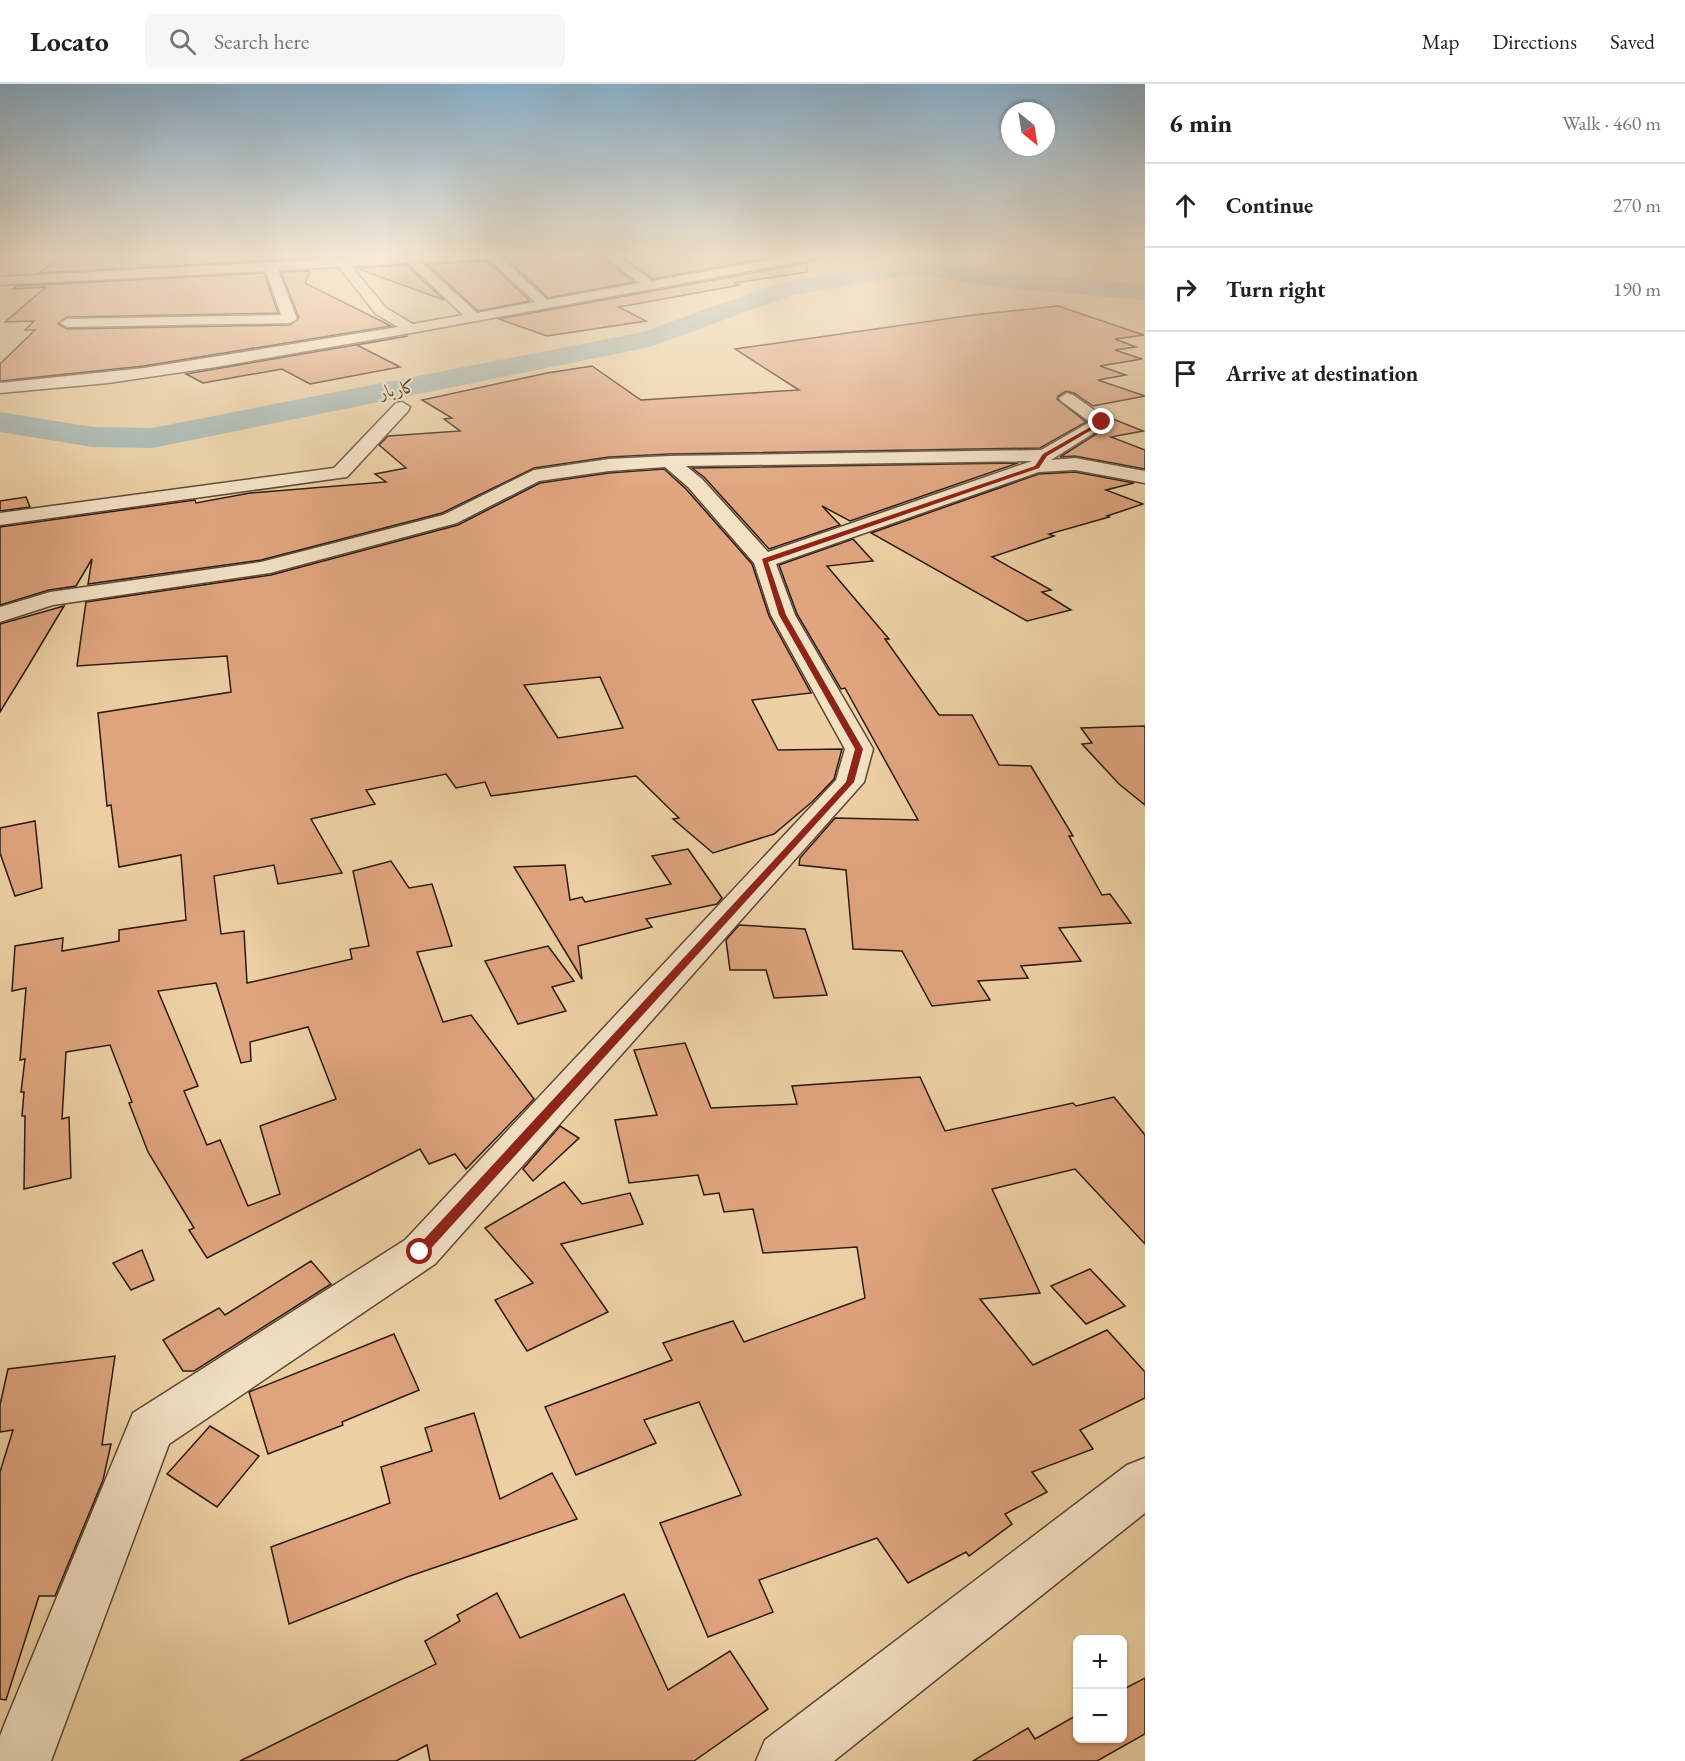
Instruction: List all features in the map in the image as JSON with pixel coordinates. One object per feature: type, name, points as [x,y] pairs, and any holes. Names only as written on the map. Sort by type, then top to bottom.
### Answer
[{"type":"street","points":[[59,340],[62,333]]},
{"type":"street","points":[[0,388],[51,386],[167,364],[381,333]]},
{"type":"street","points":[[51,386],[55,367]]},
{"type":"street","points":[[764,561],[1041,461],[1102,422],[1067,398]]},
{"type":"street","points":[[0,519],[340,473],[402,407]]},
{"type":"street","points":[[21,1761],[150,1429],[420,1252],[850,782],[859,749],[783,615],[764,561],[695,483],[669,461]]},
{"type":"street","points":[[0,615],[50,599],[262,568],[450,519],[534,476],[609,465],[669,461],[1041,461],[1075,464],[1145,477]]},
{"type":"street","points":[[786,1761],[1145,1482]]},
{"type":"building","points":[[32,333],[346,333],[144,366],[0,381],[0,364]]},
{"type":"building","points":[[539,333],[565,333],[547,336]]},
{"type":"building","points":[[845,333],[1139,333],[1144,335],[1115,339],[1136,347],[1115,350],[1142,359],[1100,366],[1126,375],[1098,380],[1145,396],[1093,406],[1074,393],[1066,391],[1057,399],[1086,422],[1040,448],[669,454],[609,457],[534,468],[442,513],[261,560],[88,584],[92,559],[76,586],[49,590],[0,605],[0,527],[195,500],[196,503],[250,493],[386,482],[375,474],[406,468],[379,445],[388,436],[460,431],[444,419],[452,418],[422,400],[547,373],[592,366],[641,400],[799,390],[735,349]]},
{"type":"building","points":[[408,336],[357,345],[400,367],[310,384],[282,369],[203,383],[186,374]]},
{"type":"building","points":[[1108,417],[1143,431],[1111,437],[1145,450],[1145,469],[1075,456],[1060,457],[1112,424],[1112,420]]},
{"type":"building","points":[[1018,463],[850,521],[822,506],[840,525],[769,549],[704,477],[692,468]]},
{"type":"building","points":[[664,469],[686,489],[752,564],[769,616],[811,693],[752,700],[778,750],[842,749],[834,779],[813,801],[774,834],[713,853],[673,819],[679,818],[636,776],[491,796],[485,782],[456,788],[446,774],[366,790],[375,804],[311,819],[342,873],[278,884],[274,865],[214,876],[221,934],[244,931],[247,983],[352,959],[350,949],[369,946],[353,871],[391,861],[409,888],[432,884],[452,946],[417,952],[443,1022],[471,1015],[534,1099],[466,1169],[455,1154],[429,1164],[420,1149],[207,1258],[189,1230],[194,1228],[148,1152],[110,1045],[66,1052],[62,1119],[69,1117],[71,1178],[24,1189],[25,1116],[22,1116],[24,1092],[21,1092],[25,1059],[20,1060],[26,988],[12,991],[15,946],[63,938],[62,951],[119,941],[119,930],[186,920],[181,855],[119,867],[111,805],[107,806],[98,713],[231,692],[227,656],[77,666],[86,602],[271,575],[458,525],[540,483],[609,473]],"holes":[[[600,677],[623,728],[558,738],[524,685]],[[216,983],[241,1063],[251,1061],[250,1042],[308,1027],[336,1099],[260,1126],[280,1194],[248,1206],[220,1140],[207,1145],[184,1091],[198,1086],[158,991]]]},
{"type":"building","points":[[1075,472],[1134,483],[1106,490],[1143,504],[1107,516],[1109,517],[1049,534],[1054,536],[992,557],[1051,590],[1042,592],[1071,610],[1027,621],[871,533],[1039,474]]},
{"type":"building","points":[[26,497],[30,507],[0,511],[0,501]]},
{"type":"building","points":[[853,539],[873,561],[827,566],[889,639],[885,639],[939,715],[972,715],[999,765],[1031,766],[1073,836],[1069,836],[1102,895],[1110,894],[1131,923],[1059,928],[1081,961],[1021,966],[1028,978],[978,981],[990,1000],[932,1006],[902,951],[853,949],[846,870],[799,865],[800,858],[835,818],[918,820],[845,688],[841,689],[797,614],[779,565]]},
{"type":"building","points":[[64,606],[30,663],[0,712],[0,624]]},
{"type":"building","points":[[1145,726],[1145,805],[1119,784],[1082,744],[1092,743],[1081,728]]},
{"type":"building","points":[[35,821],[42,888],[15,896],[0,853],[0,828]]},
{"type":"building","points":[[688,849],[722,898],[717,904],[646,919],[652,927],[578,946],[582,979],[514,867],[565,865],[570,900],[582,897],[585,902],[671,884],[652,856]]},
{"type":"building","points":[[739,925],[805,929],[827,995],[774,998],[766,970],[730,970],[726,940]]},
{"type":"building","points":[[548,946],[574,981],[552,987],[566,1011],[518,1024],[485,961]]},
{"type":"building","points":[[685,1043],[711,1108],[797,1104],[792,1086],[920,1077],[945,1131],[1073,1103],[1076,1106],[1114,1097],[1145,1135],[1145,1244],[1075,1169],[992,1189],[1040,1293],[980,1299],[1033,1365],[1107,1330],[1145,1372],[1145,1398],[1080,1430],[1093,1449],[1032,1472],[1047,1492],[1005,1514],[1012,1524],[969,1556],[966,1552],[908,1583],[877,1538],[759,1580],[773,1612],[708,1637],[660,1523],[741,1495],[699,1402],[644,1420],[656,1443],[576,1475],[545,1407],[672,1360],[663,1343],[733,1321],[744,1342],[865,1298],[857,1247],[763,1253],[753,1209],[724,1212],[719,1193],[704,1195],[698,1175],[629,1183],[615,1120],[657,1115],[634,1050]]},
{"type":"building","points":[[560,1126],[579,1138],[533,1181],[523,1169]]},
{"type":"building","points":[[564,1182],[582,1204],[630,1193],[643,1224],[561,1244],[608,1312],[527,1351],[495,1300],[533,1283],[485,1228]]},
{"type":"building","points":[[142,1250],[154,1280],[131,1290],[113,1263]]},
{"type":"building","points":[[311,1261],[331,1284],[194,1371],[183,1371],[163,1340],[219,1308],[225,1315]]},
{"type":"building","points":[[1090,1269],[1125,1306],[1086,1324],[1051,1286]]},
{"type":"building","points":[[394,1334],[419,1390],[342,1422],[343,1425],[268,1454],[249,1392]]},
{"type":"building","points":[[115,1356],[102,1445],[111,1444],[103,1480],[55,1596],[39,1596],[6,1700],[0,1699],[0,1472],[13,1430],[0,1432],[0,1405],[8,1369]]},
{"type":"building","points":[[474,1413],[500,1499],[552,1473],[577,1519],[407,1577],[289,1624],[271,1547],[390,1503],[381,1467],[432,1451],[425,1428]]},
{"type":"building","points":[[210,1426],[259,1456],[217,1507],[167,1474]]},
{"type":"building","points":[[497,1593],[520,1638],[624,1594],[668,1690],[730,1651],[768,1709],[694,1761],[430,1761],[427,1745],[396,1761],[240,1761],[436,1664],[425,1641],[460,1621],[457,1615]]},
{"type":"building","points":[[1145,1678],[1145,1734],[1097,1761],[973,1761],[1028,1728],[1035,1739],[1073,1717],[1073,1743],[1127,1743],[1127,1687]]},
{"type":"waterway","name":"کاربار","points":[[0,422],[93,437],[152,438],[650,339],[665,333]]},
{"type":"route","points":[[420,1252],[850,782],[859,749],[783,615],[764,561],[1037,467],[1045,455],[1102,422]]}]
